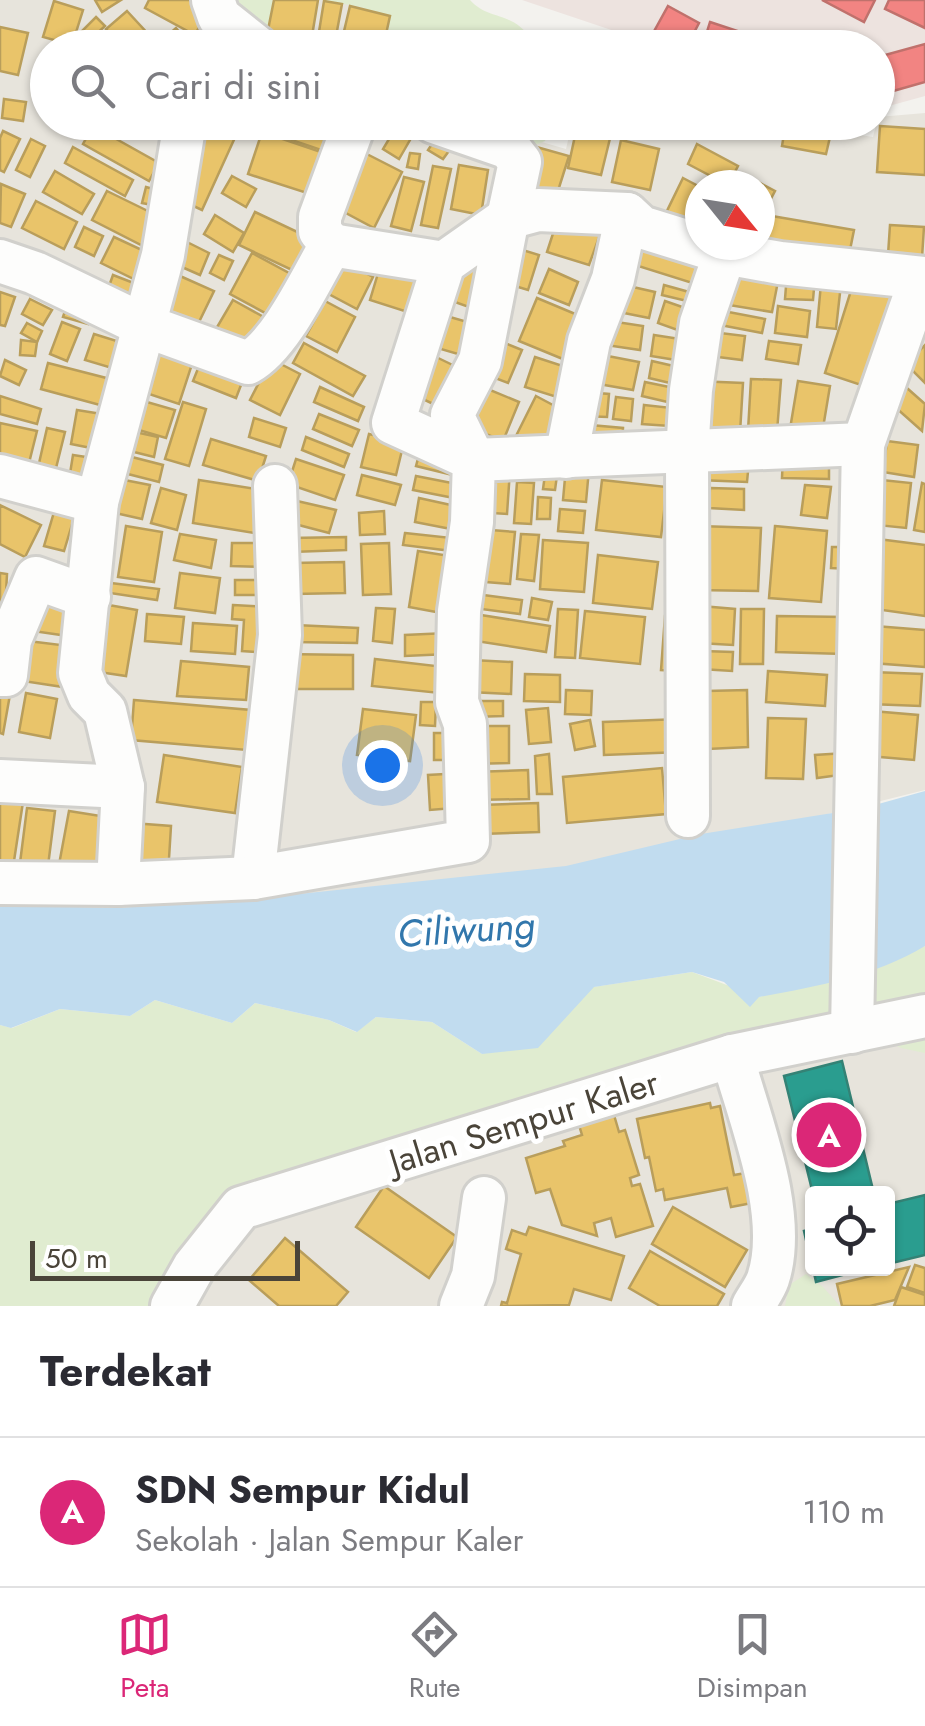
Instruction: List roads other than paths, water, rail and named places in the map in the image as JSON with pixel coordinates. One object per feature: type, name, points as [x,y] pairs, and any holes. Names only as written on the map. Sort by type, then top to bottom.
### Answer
[{"type":"street","points":[[118,884],[123,787],[105,710],[89,695],[80,673],[97,502],[163,255],[182,140]]},
{"type":"street","points":[[348,140],[320,216],[320,231],[332,244],[444,262]]},
{"type":"street","points":[[0,883],[118,884],[253,878],[468,841],[465,724],[457,702],[457,684],[459,612],[472,522],[474,460],[452,415],[480,362],[520,162],[509,148],[486,140]]},
{"type":"street","points":[[685,241],[642,227],[627,214],[538,210],[508,218],[444,262],[393,423],[474,460],[863,444]]},
{"type":"street","points":[[566,457],[589,341],[613,279],[627,214]]},
{"type":"street","points":[[0,262],[34,274],[142,326],[248,362],[258,357],[275,337],[332,244]]},
{"type":"street","points":[[688,816],[687,453],[701,323],[722,260]]},
{"type":"street","points":[[763,260],[923,278],[863,444],[852,1022]]},
{"type":"street","points":[[0,476],[97,502]]},
{"type":"street","points":[[253,878],[280,635],[275,486]]},
{"type":"street","points":[[0,675],[6,675],[10,640],[36,578],[89,597]]},
{"type":"street","points":[[0,781],[123,787]]},
{"type":"street","name":"Jalan Sempur Kaler","points":[[172,1306],[194,1267],[241,1208],[852,1022],[925,1016]]},
{"type":"street","points":[[732,1056],[775,1212],[768,1282],[752,1306]]},
{"type":"street","points":[[461,1306],[473,1276],[484,1198]]},
{"type":"water","name":"Ciliwung","points":[[925,791],[925,946],[865,973],[759,997],[750,1007],[724,982],[692,972],[594,987],[538,1048],[482,1054],[432,1022],[376,1017],[357,1032],[329,1020],[255,1003],[232,1023],[155,1000],[130,1016],[60,1009],[11,1028],[0,1025],[0,905],[115,908],[222,902],[566,866],[701,834],[864,808]]},
{"type":"place","name":"SDN Sempur Kidul","points":[[829,1135]]}]
